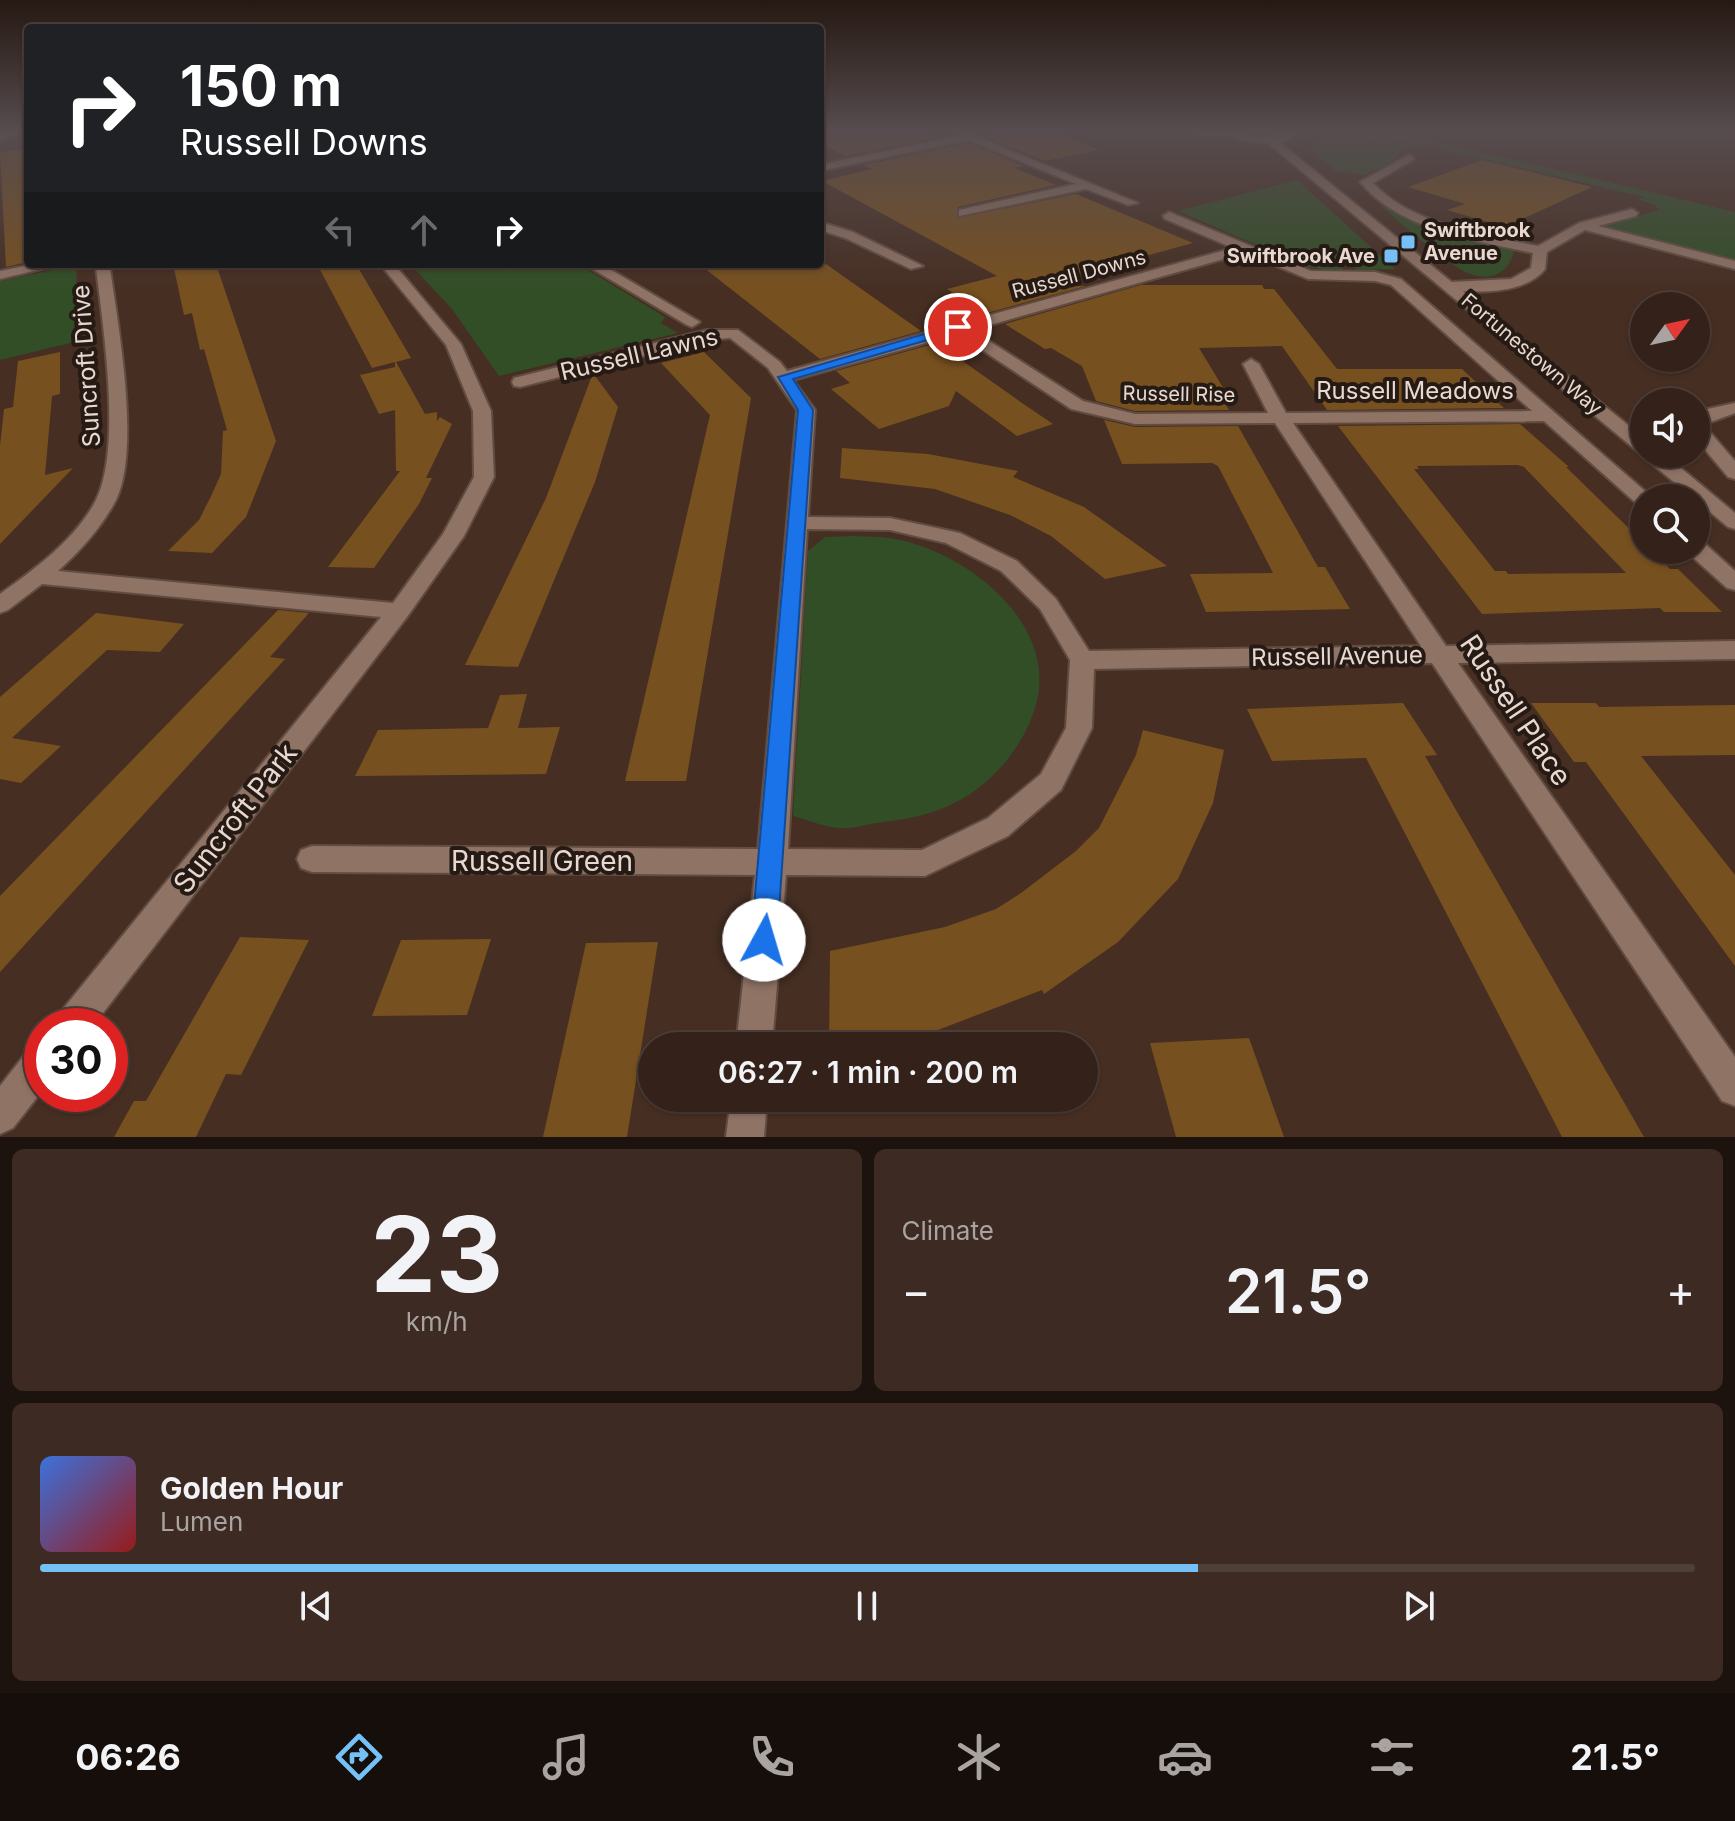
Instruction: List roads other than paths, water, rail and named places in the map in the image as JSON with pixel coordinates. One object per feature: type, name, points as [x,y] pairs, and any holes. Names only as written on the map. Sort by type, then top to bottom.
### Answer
[{"type":"street","points":[[1087,185],[1132,203]]},
{"type":"street","points":[[963,213],[1087,185]]},
{"type":"street","name":"Fortunestown Way","points":[[1327,185],[1630,435]]},
{"type":"street","points":[[1368,185],[1370,190],[1418,216],[1486,238],[1540,250],[1583,226],[1632,213]]},
{"type":"street","points":[[1169,216],[1244,249]]},
{"type":"street","points":[[1583,226],[1735,265]]},
{"type":"street","points":[[824,227],[849,235],[916,266]]},
{"type":"street","name":"Russell Meadows","points":[[1244,249],[1308,275],[1325,278],[1373,276],[1396,282],[1630,487]]},
{"type":"street","name":"Russell Downs","points":[[785,377],[1244,249]]},
{"type":"street","points":[[1451,286],[1513,284],[1531,278],[1539,267],[1540,250]]},
{"type":"street","points":[[0,275],[35,268]]},
{"type":"street","name":"Suncroft Drive","points":[[0,605],[41,577],[86,529],[108,496],[117,455],[111,317],[103,268]]},
{"type":"street","name":"Suncroft Park","points":[[85,1008],[399,611],[453,536],[484,477],[482,411],[453,344],[390,268]]},
{"type":"street","points":[[598,268],[692,322]]},
{"type":"street","name":"Russell Rise","points":[[958,327],[1077,405],[1100,413],[1135,419],[1279,416]]},
{"type":"street","name":"Russell Lawns","points":[[520,382],[707,335],[733,333],[785,377],[806,410],[772,861],[755,1032]]},
{"type":"street","name":"Russell Place","points":[[1251,364],[1279,416],[1735,1088]]},
{"type":"street","points":[[1735,408],[1709,414],[1699,421],[1700,432],[1735,473]]},
{"type":"street","name":"Russell Meadows","points":[[1279,416],[1551,416]]},
{"type":"street","points":[[1669,468],[1735,523]]},
{"type":"street","points":[[799,523],[890,524],[953,538],[1009,566],[1048,604],[1082,660]]},
{"type":"street","points":[[1710,561],[1735,583]]},
{"type":"street","points":[[41,577],[399,611]]},
{"type":"street","name":"Russell Avenue","points":[[1082,660],[1735,650]]},
{"type":"street","name":"Russell Green","points":[[312,859],[925,863],[998,827],[1051,782],[1079,728],[1082,660]]},
{"type":"street","points":[[0,1115],[24,1085]]},
{"type":"street","points":[[745,1137],[748,1112]]},
{"type":"place","name":"Swiftbrook Avenue","points":[[1408,242]]},
{"type":"place","name":"Swiftbrook Ave","points":[[1391,256]]}]
